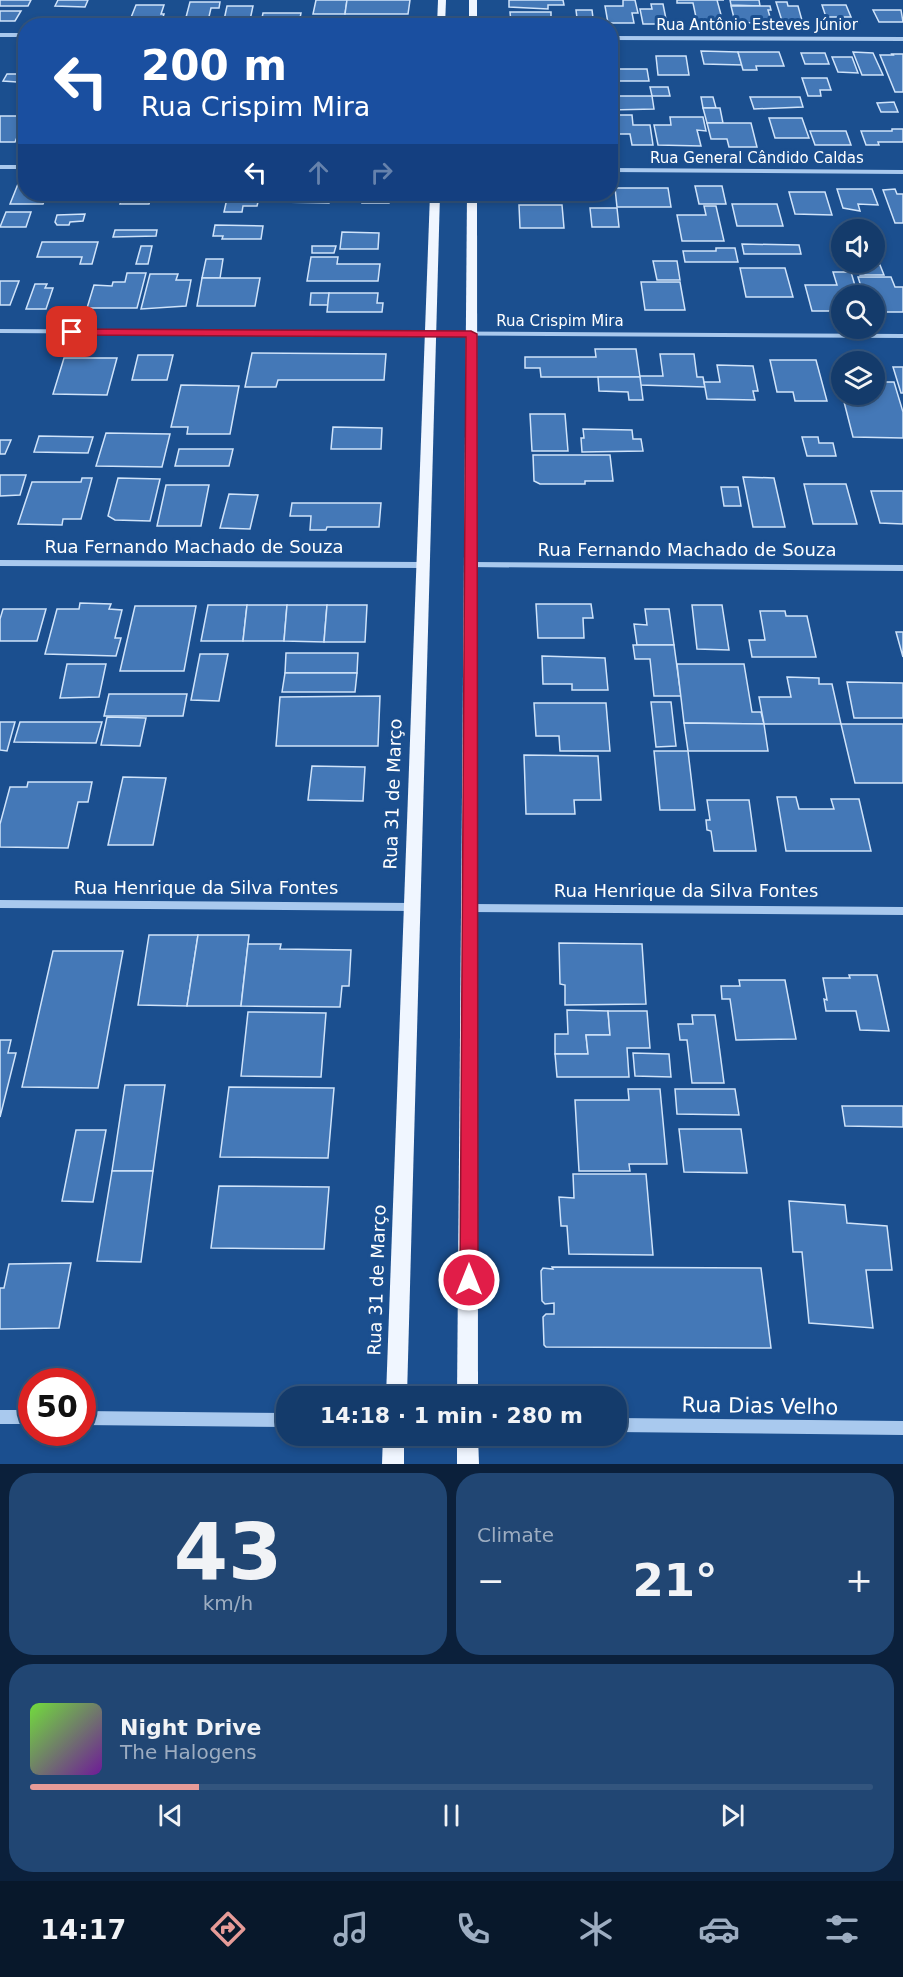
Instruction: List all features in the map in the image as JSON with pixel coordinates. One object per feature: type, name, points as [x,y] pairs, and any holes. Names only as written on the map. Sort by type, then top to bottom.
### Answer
[{"type":"main road","points":[[441,18],[442,0]]},
{"type":"main road","points":[[472,18],[473,0]]},
{"type":"main road","name":"Rua 31 de Março","points":[[396,1386],[435,201]]},
{"type":"main road","points":[[468,1386],[472,201]]},
{"type":"main road","points":[[393,1464],[394,1446]]},
{"type":"main road","points":[[468,1446],[468,1464]]},
{"type":"street","points":[[0,35],[18,35]]},
{"type":"street","name":"Rua Antônio Esteves Júnior","points":[[618,38],[903,39]]},
{"type":"street","points":[[0,167],[18,167]]},
{"type":"street","name":"Rua General Cândido Caldas","points":[[618,170],[903,172]]},
{"type":"street","name":"Rua Crispim Mira","points":[[0,331],[903,336]]},
{"type":"street","name":"Rua Fernando Machado de Souza","points":[[0,563],[423,565]]},
{"type":"street","name":"Rua Fernando Machado de Souza","points":[[471,566],[903,568]]},
{"type":"street","name":"Rua Henrique da Silva Fontes","points":[[0,904],[412,907]]},
{"type":"street","name":"Rua Henrique da Silva Fontes","points":[[470,908],[903,911]]},
{"type":"street","points":[[0,1417],[18,1417]]},
{"type":"street","points":[[96,1418],[276,1420]]},
{"type":"street","name":"Rua Dias Velho","points":[[627,1425],[903,1428]]},
{"type":"building","points":[[0,0],[31,0],[28,6],[0,6]]},
{"type":"building","points":[[58,0],[88,0],[85,7],[55,6]]},
{"type":"building","points":[[316,0],[347,0],[345,14],[313,14]]},
{"type":"building","points":[[347,0],[410,0],[408,14],[345,14]]},
{"type":"building","points":[[509,0],[563,0],[564,5],[548,5],[548,9],[509,7]]},
{"type":"building","points":[[623,0],[635,0],[638,13],[632,13],[634,23],[618,23],[618,18],[607,18],[605,6],[623,6]]},
{"type":"building","points":[[677,0],[717,0],[723,22],[707,24],[697,22],[693,3],[677,3]]},
{"type":"building","points":[[730,0],[759,0],[760,6],[731,5]]},
{"type":"building","points":[[190,2],[220,2],[219,8],[211,8],[209,18],[186,18]]},
{"type":"building","points":[[776,2],[787,2],[788,6],[798,6],[803,24],[783,24]]},
{"type":"building","points":[[651,4],[663,4],[667,24],[643,24],[640,9],[652,9]]},
{"type":"building","points":[[136,5],[164,5],[161,14],[164,14],[163,18],[131,18]]},
{"type":"building","points":[[822,5],[846,5],[851,17],[826,17]]},
{"type":"building","points":[[227,6],[253,6],[250,18],[224,18]]},
{"type":"building","points":[[731,6],[770,6],[771,10],[768,10],[772,24],[735,22]]},
{"type":"building","points":[[576,10],[592,10],[593,18],[577,18]]},
{"type":"building","points":[[873,10],[901,10],[903,22],[879,22]]},
{"type":"building","points":[[0,11],[21,11],[15,21],[0,21]]},
{"type":"building","points":[[510,12],[551,12],[551,18],[511,18]]},
{"type":"building","points":[[263,13],[301,13],[300,18],[262,18]]},
{"type":"building","points":[[701,51],[738,52],[742,65],[704,64]]},
{"type":"building","points":[[738,52],[779,52],[784,66],[756,66],[757,70],[743,70]]},
{"type":"building","points":[[853,52],[873,53],[883,75],[862,75]]},
{"type":"building","points":[[801,53],[825,53],[829,64],[805,64]]},
{"type":"building","points":[[903,54],[903,92],[895,92],[880,55]]},
{"type":"building","points":[[656,56],[686,56],[689,75],[658,75]]},
{"type":"building","points":[[832,57],[852,57],[858,73],[838,72]]},
{"type":"building","points":[[618,69],[647,69],[649,81],[618,81]]},
{"type":"building","points":[[7,74],[18,74],[17,82],[3,81]]},
{"type":"building","points":[[802,78],[827,78],[831,90],[820,90],[821,96],[808,96]]},
{"type":"building","points":[[650,87],[668,87],[670,96],[652,96]]},
{"type":"building","points":[[618,96],[652,96],[654,109],[618,110]]},
{"type":"building","points":[[701,97],[713,97],[716,108],[703,108]]},
{"type":"building","points":[[750,97],[800,97],[803,107],[754,109]]},
{"type":"building","points":[[894,102],[898,112],[881,112],[877,103]]},
{"type":"building","points":[[703,108],[720,108],[723,123],[707,123]]},
{"type":"building","points":[[618,115],[632,115],[633,125],[650,125],[653,145],[632,145],[630,134],[618,134]]},
{"type":"building","points":[[0,116],[18,116],[18,135],[15,142],[0,142]]},
{"type":"building","points":[[670,117],[703,117],[706,131],[697,130],[701,146],[658,145],[654,125],[671,125]]},
{"type":"building","points":[[769,118],[802,118],[809,138],[775,138]]},
{"type":"building","points":[[707,123],[751,123],[757,147],[729,147],[727,139],[711,139]]},
{"type":"building","points":[[892,129],[903,129],[903,142],[878,142],[879,145],[866,145],[861,131],[892,131]]},
{"type":"building","points":[[810,131],[846,131],[851,145],[815,145]]},
{"type":"building","points":[[18,184],[18,201],[44,201],[43,204],[10,204]]},
{"type":"building","points":[[695,186],[722,186],[726,204],[699,204]]},
{"type":"building","points":[[618,188],[668,188],[671,207],[617,207]]},
{"type":"building","points":[[837,189],[872,189],[878,205],[858,204],[860,211],[843,208]]},
{"type":"building","points":[[895,189],[897,194],[903,194],[903,223],[895,223],[883,190]]},
{"type":"building","points":[[789,192],[825,192],[832,215],[795,214]]},
{"type":"building","points":[[121,201],[150,201],[149,204],[120,204]]},
{"type":"building","points":[[226,201],[258,201],[257,206],[243,206],[242,212],[224,212]]},
{"type":"building","points":[[279,201],[329,201],[329,203]]},
{"type":"building","points":[[362,201],[389,201],[389,203],[362,203]]},
{"type":"building","points":[[732,204],[777,204],[783,226],[737,226]]},
{"type":"building","points":[[519,205],[562,205],[564,228],[520,228]]},
{"type":"building","points":[[704,206],[716,206],[724,241],[682,241],[677,215],[706,215]]},
{"type":"building","points":[[590,208],[617,208],[619,227],[592,227]]},
{"type":"building","points":[[6,212],[31,212],[26,227],[0,227]]},
{"type":"building","points":[[85,214],[83,221],[70,222],[69,225],[57,225],[55,222],[57,215]]},
{"type":"building","points":[[215,225],[263,226],[261,239],[222,239],[223,236],[213,236]]},
{"type":"building","points":[[115,230],[157,230],[156,236],[113,237]]},
{"type":"building","points":[[342,232],[379,233],[378,249],[340,249]]},
{"type":"building","points":[[42,242],[98,242],[92,264],[80,264],[82,257],[37,257]]},
{"type":"building","points":[[742,244],[799,245],[801,254],[744,254]]},
{"type":"building","points":[[141,246],[152,246],[148,264],[136,264]]},
{"type":"building","points":[[312,246],[336,246],[334,253],[312,253]]},
{"type":"building","points":[[716,248],[735,248],[738,262],[685,262],[683,251],[716,251]]},
{"type":"building","points":[[311,257],[338,257],[337,264],[380,264],[378,281],[307,281]]},
{"type":"building","points":[[206,259],[223,259],[220,278],[202,278]]},
{"type":"building","points":[[653,261],[677,261],[680,280],[657,280]]},
{"type":"building","points":[[740,268],[785,268],[793,297],[746,297]]},
{"type":"building","points":[[127,273],[146,273],[137,308],[87,308],[94,285],[112,286],[113,282],[125,282]]},
{"type":"building","points":[[833,273],[851,273],[855,285],[837,285]]},
{"type":"building","points":[[859,273],[883,273],[884,275],[860,275]]},
{"type":"building","points":[[150,274],[178,274],[176,280],[191,280],[186,306],[141,309]]},
{"type":"building","points":[[858,277],[891,277],[895,287],[903,287],[903,312],[885,312],[885,285],[861,285]]},
{"type":"building","points":[[202,278],[260,278],[255,306],[197,306]]},
{"type":"building","points":[[0,281],[19,281],[10,305],[0,305]]},
{"type":"building","points":[[641,282],[680,282],[685,310],[645,310]]},
{"type":"building","points":[[35,284],[47,284],[45,288],[53,288],[46,309],[26,309]]},
{"type":"building","points":[[805,285],[831,285],[831,311],[812,311]]},
{"type":"building","points":[[311,293],[329,293],[328,305],[310,305]]},
{"type":"building","points":[[329,293],[378,293],[377,303],[383,303],[382,312],[327,312]]},
{"type":"building","points":[[595,349],[636,349],[640,377],[541,377],[540,368],[525,368],[525,357],[596,357]]},
{"type":"building","points":[[252,353],[386,354],[384,380],[278,380],[276,387],[245,387]]},
{"type":"building","points":[[660,354],[694,354],[697,377],[703,377],[705,387],[640,385],[640,376],[663,376]]},
{"type":"building","points":[[138,355],[173,355],[167,380],[132,380]]},
{"type":"building","points":[[64,358],[117,358],[107,395],[53,394]]},
{"type":"building","points":[[770,360],[816,360],[827,401],[795,401],[793,392],[777,392]]},
{"type":"building","points":[[717,365],[753,366],[758,391],[753,391],[755,400],[707,399],[704,382],[720,382]]},
{"type":"building","points":[[893,367],[903,367],[903,393],[901,393]]},
{"type":"building","points":[[598,377],[640,377],[643,400],[629,400],[628,392],[599,391]]},
{"type":"building","points":[[885,382],[894,382],[903,412],[903,438],[853,437],[845,405],[885,405]]},
{"type":"building","points":[[181,385],[239,386],[230,434],[187,434],[188,427],[171,427]]},
{"type":"building","points":[[530,414],[565,414],[568,451],[532,451]]},
{"type":"building","points":[[333,427],[382,428],[381,449],[331,449]]},
{"type":"building","points":[[583,429],[632,430],[633,439],[641,439],[643,451],[582,452]]},
{"type":"building","points":[[106,433],[170,434],[162,467],[96,466]]},
{"type":"building","points":[[39,436],[93,437],[88,453],[34,452]]},
{"type":"building","points":[[802,437],[818,437],[819,443],[833,443],[836,456],[807,456]]},
{"type":"building","points":[[0,440],[11,440],[5,454],[0,454]]},
{"type":"building","points":[[179,449],[233,449],[229,466],[175,466]]},
{"type":"building","points":[[533,455],[610,455],[613,481],[585,481],[585,484],[540,484],[534,481]]},
{"type":"building","points":[[0,475],[26,475],[20,495],[0,496]]},
{"type":"building","points":[[743,477],[774,478],[785,527],[753,527]]},
{"type":"building","points":[[82,478],[92,478],[81,519],[63,519],[62,525],[18,524],[32,482],[81,482]]},
{"type":"building","points":[[118,478],[160,479],[150,521],[115,520],[108,516]]},
{"type":"building","points":[[804,484],[846,484],[857,524],[813,524]]},
{"type":"building","points":[[166,485],[209,485],[201,526],[157,526]]},
{"type":"building","points":[[721,487],[738,487],[741,506],[724,506]]},
{"type":"building","points":[[871,491],[903,491],[903,524],[880,523]]},
{"type":"building","points":[[229,494],[258,495],[250,529],[220,528]]},
{"type":"building","points":[[292,503],[381,503],[379,527],[327,527],[326,530],[310,530],[311,516],[290,516]]},
{"type":"building","points":[[80,603],[111,604],[109,609],[122,610],[115,638],[121,638],[116,656],[45,654],[57,609],[79,609]]},
{"type":"building","points":[[536,604],[591,604],[593,618],[583,618],[584,638],[538,638]]},
{"type":"building","points":[[208,605],[247,605],[243,641],[201,641]]},
{"type":"building","points":[[247,605],[287,605],[284,641],[243,641]]},
{"type":"building","points":[[287,605],[327,605],[324,642],[284,641]]},
{"type":"building","points":[[327,605],[367,605],[365,642],[324,642]]},
{"type":"building","points":[[692,605],[722,605],[729,650],[697,649]]},
{"type":"building","points":[[135,606],[196,606],[184,671],[120,671]]},
{"type":"building","points":[[3,609],[46,609],[37,641],[0,641],[0,619]]},
{"type":"building","points":[[645,609],[669,609],[674,645],[637,645],[634,624],[647,625]]},
{"type":"building","points":[[760,611],[785,611],[786,616],[807,616],[816,657],[752,657],[749,640],[765,640]]},
{"type":"building","points":[[896,632],[903,632],[903,657]]},
{"type":"building","points":[[633,645],[674,645],[681,696],[654,696],[650,659],[635,659]]},
{"type":"building","points":[[286,653],[358,653],[357,673],[285,673]]},
{"type":"building","points":[[200,654],[228,654],[219,701],[191,700]]},
{"type":"building","points":[[542,656],[605,658],[608,690],[572,690],[572,684],[543,684]]},
{"type":"building","points":[[67,664],[106,664],[99,697],[60,698]]},
{"type":"building","points":[[677,664],[744,664],[752,712],[761,712],[764,724],[684,723]]},
{"type":"building","points":[[285,673],[357,673],[355,692],[282,692]]},
{"type":"building","points":[[787,677],[819,678],[819,684],[832,684],[841,724],[764,724],[759,697],[791,697]]},
{"type":"building","points":[[847,682],[903,683],[903,718],[854,718]]},
{"type":"building","points":[[109,694],[187,694],[183,716],[104,716]]},
{"type":"building","points":[[380,696],[378,746],[276,746],[280,697]]},
{"type":"building","points":[[651,702],[671,702],[676,746],[656,747]]},
{"type":"building","points":[[534,703],[606,703],[610,751],[560,751],[559,736],[536,736]]},
{"type":"building","points":[[107,717],[146,718],[140,746],[101,745]]},
{"type":"building","points":[[0,722],[15,722],[7,751],[0,750]]},
{"type":"building","points":[[20,722],[102,722],[96,743],[14,742]]},
{"type":"building","points":[[684,723],[764,724],[768,751],[688,751]]},
{"type":"building","points":[[841,724],[903,724],[903,783],[855,783]]},
{"type":"building","points":[[654,751],[688,751],[695,810],[660,810]]},
{"type":"building","points":[[524,755],[598,756],[601,800],[574,800],[575,814],[526,814]]},
{"type":"building","points":[[312,766],[365,767],[363,801],[308,800]]},
{"type":"building","points":[[123,777],[166,778],[153,845],[108,845]]},
{"type":"building","points":[[28,782],[92,782],[88,802],[78,802],[68,848],[0,847],[0,824],[10,787],[27,787]]},
{"type":"building","points":[[777,797],[796,797],[799,809],[834,809],[831,799],[859,799],[871,851],[786,851]]},
{"type":"building","points":[[707,800],[749,800],[756,851],[714,851],[711,831],[707,830],[706,820],[710,820]]},
{"type":"building","points":[[149,935],[198,935],[187,1006],[138,1005]]},
{"type":"building","points":[[198,935],[249,935],[241,1006],[187,1006]]},
{"type":"building","points":[[559,943],[642,944],[646,1004],[565,1005],[565,985],[560,984]]},
{"type":"building","points":[[248,944],[281,944],[280,949],[351,950],[349,986],[342,986],[340,1007],[241,1006]]},
{"type":"building","points":[[53,951],[123,951],[98,1088],[22,1087]]},
{"type":"building","points":[[849,975],[877,975],[889,1031],[860,1030],[856,1011],[826,1011],[824,999],[827,1000],[823,978],[850,978]]},
{"type":"building","points":[[739,980],[785,980],[796,1039],[736,1040],[730,999],[722,999],[721,986],[740,986]]},
{"type":"building","points":[[567,1010],[608,1011],[610,1035],[586,1035],[588,1054],[555,1054],[555,1034],[568,1034]]},
{"type":"building","points":[[608,1011],[647,1011],[650,1048],[627,1048],[629,1077],[557,1077],[555,1054],[588,1054],[586,1035],[610,1035]]},
{"type":"building","points":[[248,1012],[326,1013],[321,1077],[241,1076]]},
{"type":"building","points":[[692,1015],[715,1015],[724,1083],[692,1083],[687,1040],[680,1040],[678,1024],[693,1024]]},
{"type":"building","points":[[0,1040],[11,1040],[8,1053],[16,1053],[0,1117]]},
{"type":"building","points":[[633,1053],[669,1054],[671,1077],[635,1076]]},
{"type":"building","points":[[125,1085],[165,1085],[153,1171],[112,1171]]},
{"type":"building","points":[[229,1087],[334,1088],[328,1158],[220,1157]]},
{"type":"building","points":[[628,1089],[660,1089],[667,1164],[629,1164],[630,1171],[579,1171],[575,1100],[629,1100]]},
{"type":"building","points":[[675,1089],[735,1089],[739,1115],[677,1114]]},
{"type":"building","points":[[842,1106],[903,1106],[903,1127],[845,1126]]},
{"type":"building","points":[[679,1129],[741,1129],[747,1173],[684,1172]]},
{"type":"building","points":[[76,1130],[106,1130],[93,1202],[62,1201]]},
{"type":"building","points":[[112,1171],[153,1171],[141,1262],[97,1261]]},
{"type":"building","points":[[573,1174],[646,1174],[653,1255],[569,1254],[567,1226],[561,1226],[559,1197],[574,1198]]},
{"type":"building","points":[[219,1186],[329,1187],[324,1249],[211,1248]]},
{"type":"building","points":[[789,1201],[845,1205],[847,1223],[887,1226],[892,1270],[866,1270],[873,1328],[809,1323],[802,1252],[793,1252]]},
{"type":"building","points":[[71,1263],[59,1328],[0,1329],[0,1288],[4,1288],[9,1264]]},
{"type":"building","points":[[552,1267],[761,1268],[771,1348],[546,1347],[543,1317],[546,1314],[554,1314],[554,1303],[545,1304],[542,1301],[541,1271],[543,1268],[553,1269]]},
{"type":"route","points":[[72,332],[471,334],[469,1280]]}]
